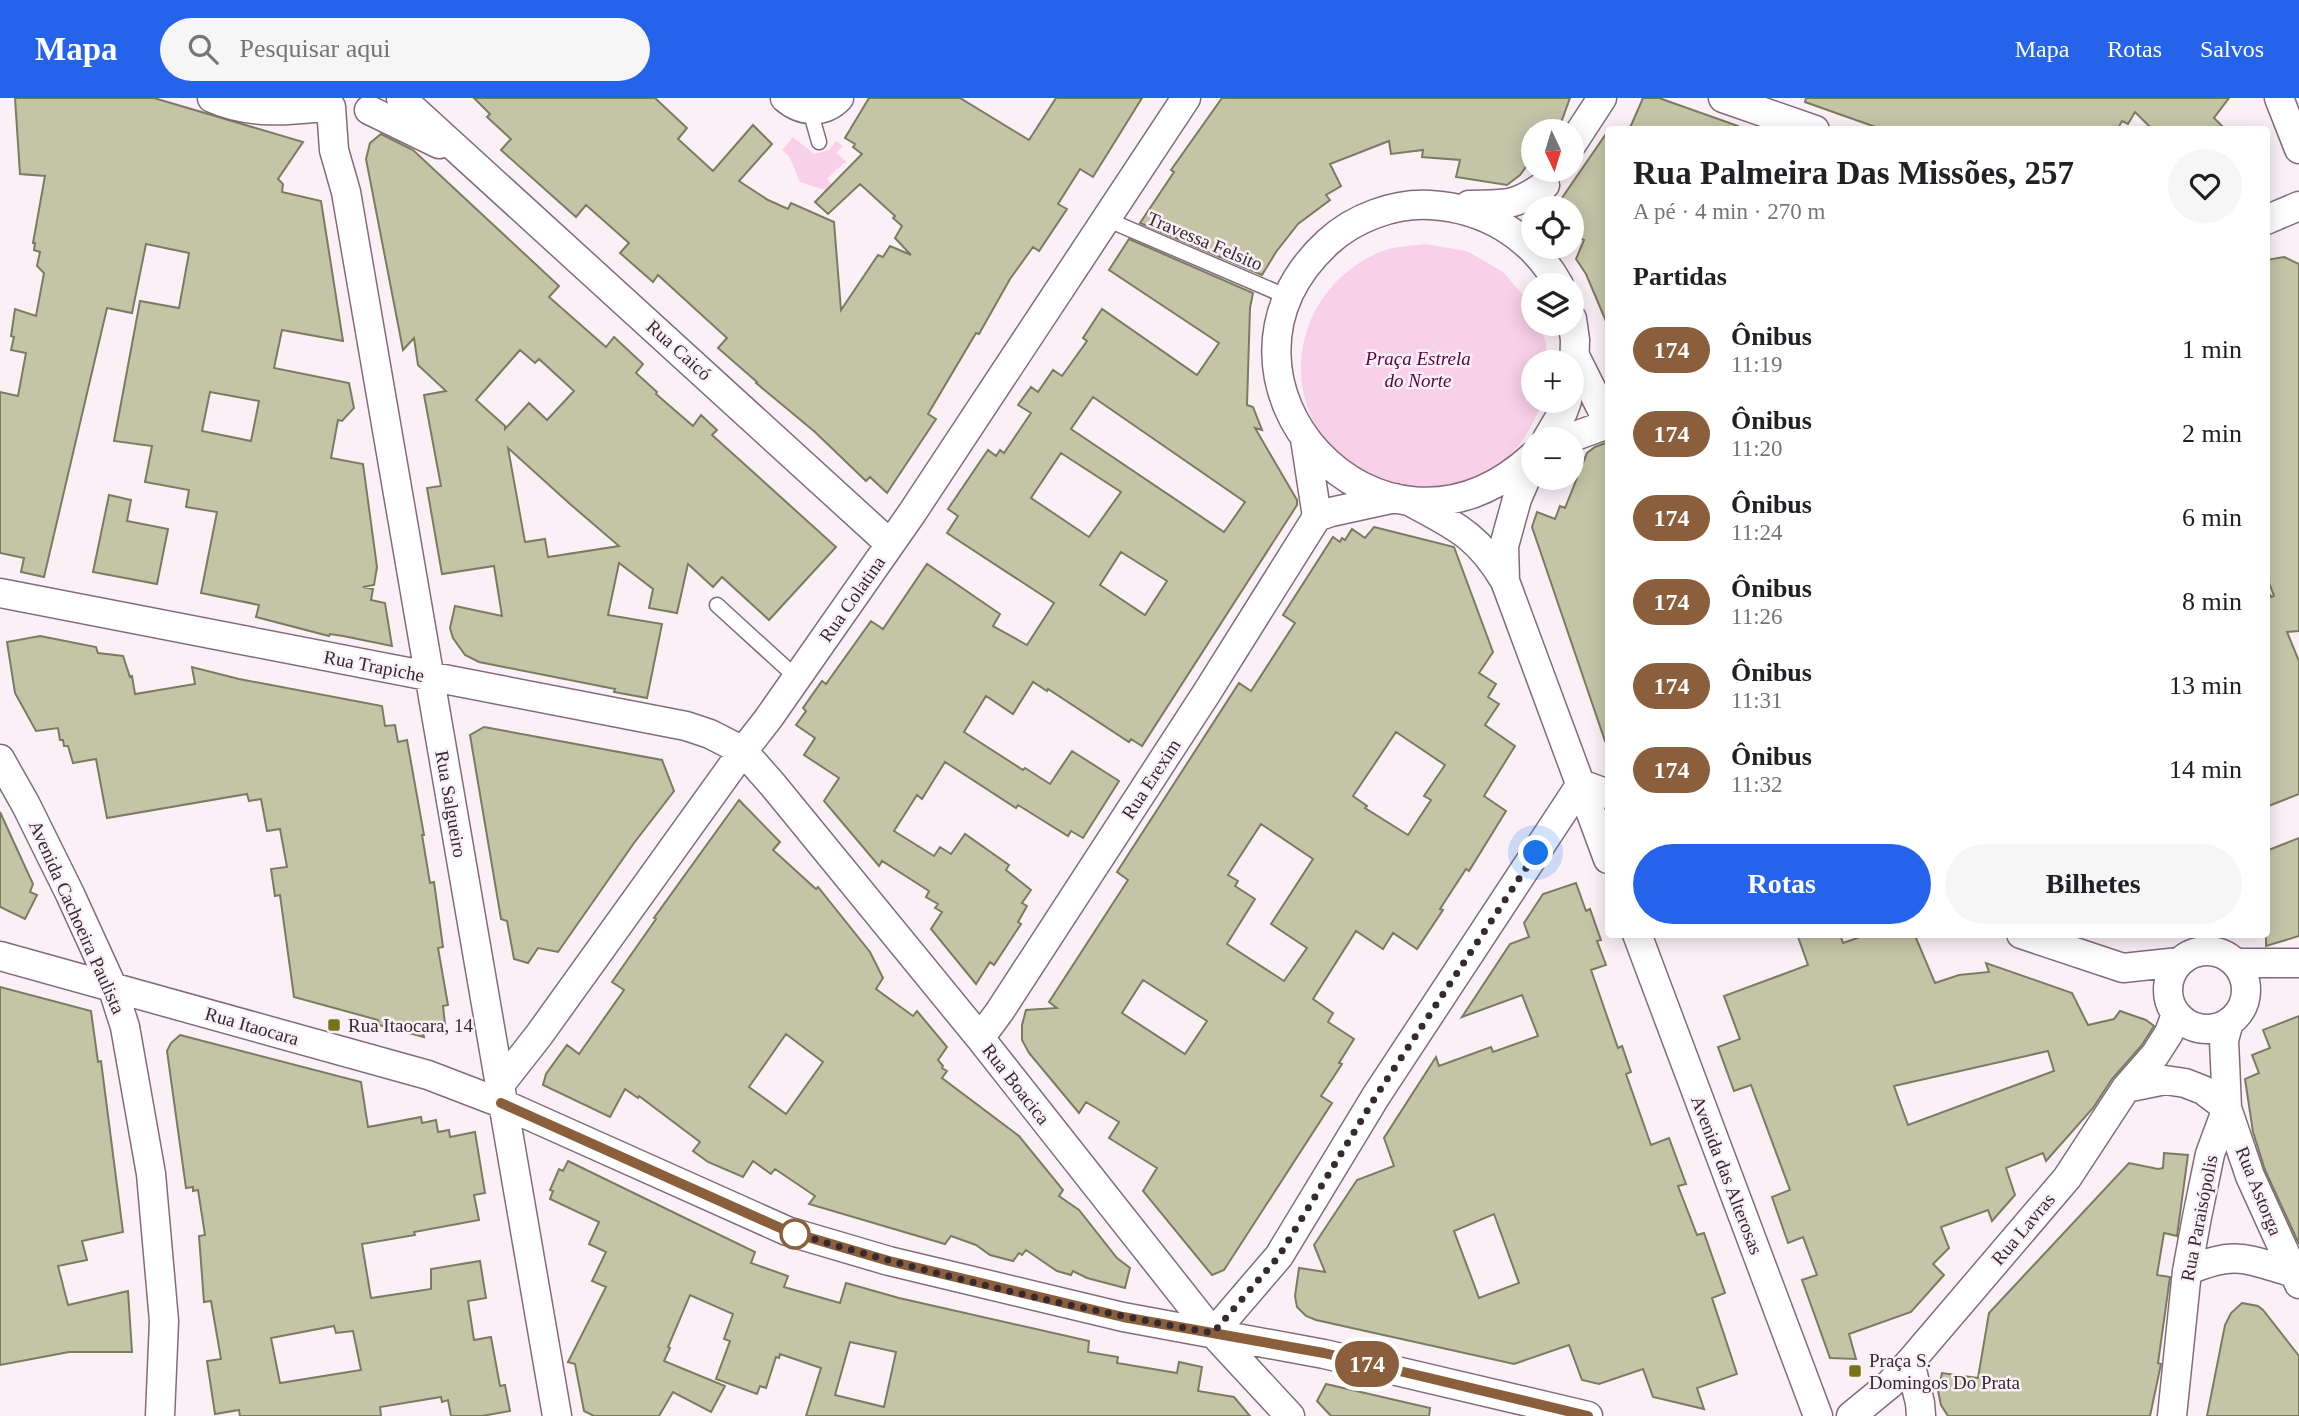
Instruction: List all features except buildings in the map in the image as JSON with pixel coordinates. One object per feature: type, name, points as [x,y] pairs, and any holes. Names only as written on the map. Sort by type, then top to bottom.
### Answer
[{"type":"street","points":[[212,98],[261,111],[347,106]]},
{"type":"street","name":"Rua Caicó","points":[[401,98],[890,544]]},
{"type":"street","points":[[798,104],[825,108],[839,98]]},
{"type":"street","name":"Rua Colatina","points":[[500,1095],[890,544],[1186,98]]},
{"type":"street","points":[[1584,126],[1602,98]]},
{"type":"street","points":[[1723,98],[1804,126]]},
{"type":"street","points":[[2278,98],[2299,149]]},
{"type":"street","name":"Rua Caicó","points":[[347,106],[467,157]]},
{"type":"street","name":"Rua Salgueiro","points":[[347,106],[334,150],[346,192],[557,1416]]},
{"type":"street","points":[[1521,467],[1498,483],[1475,493],[1427,502],[1378,494],[1345,477],[1317,454],[1290,413],[1277,366],[1278,341],[1288,297],[1301,272],[1334,236],[1355,223],[1377,213],[1401,207],[1510,204],[1546,188]]},
{"type":"street","points":[[1446,206],[1474,212],[1497,222],[1517,235],[1550,266]]},
{"type":"street","points":[[2270,217],[2299,206]]},
{"type":"street","points":[[1584,374],[1605,417]]},
{"type":"street","points":[[1584,432],[1605,424]]},
{"type":"street","points":[[1305,439],[1317,517],[1401,499],[1462,530],[1492,560],[1504,581],[1605,851]]},
{"type":"street","points":[[1504,581],[1504,546],[1521,490]]},
{"type":"street","name":"Rua Erexim","points":[[980,1038],[1175,741],[1317,517]]},
{"type":"street","name":"Rua Trapiche","points":[[0,593],[685,726],[710,734],[743,751]]},
{"type":"street","name":"Rua Boacica","points":[[743,751],[774,785],[980,1038],[1213,1333],[1290,1416]]},
{"type":"street","name":"Avenida Cachoeira Paulista","points":[[0,759],[32,816],[112,986],[125,1027],[151,1174],[164,1321],[160,1416]]},
{"type":"street","points":[[1580,784],[1605,793]]},
{"type":"street","points":[[1213,1333],[1279,1256],[1376,1096],[1580,784]]},
{"type":"street","name":"Avenida das Alterosas","points":[[1639,938],[1818,1416]]},
{"type":"street","points":[[2033,938],[2123,968],[2192,1026],[2211,1029],[2229,1022],[2243,1005],[2246,995],[2242,972],[2229,951]]},
{"type":"street","points":[[2123,968],[2186,951],[2229,951],[2299,966]]},
{"type":"street","points":[[2173,1009],[2167,989],[2171,974],[2186,951]]},
{"type":"street","name":"Rua Itaocara","points":[[0,956],[500,1095],[787,1231],[915,1268],[1123,1317],[1324,1353],[1588,1416]]},
{"type":"street","points":[[2246,995],[2299,966]]},
{"type":"street","name":"Rua Lavras","points":[[1851,1416],[1890,1384],[1910,1362],[2067,1178],[2126,1088],[2155,1055],[2169,1033],[2173,1009]]},
{"type":"street","name":"Rua Paraisópolis","points":[[2172,1416],[2187,1271],[2210,1154],[2227,1108],[2224,1040],[2229,1022]]},
{"type":"street","points":[[2126,1088],[2165,1080],[2185,1083],[2203,1090],[2227,1108]]},
{"type":"street","name":"Rua Astorga","points":[[2227,1108],[2250,1176],[2297,1279]]},
{"type":"street","name":"Rua Astorga","points":[[2187,1271],[2221,1258],[2238,1257],[2297,1279]]},
{"type":"street","points":[[1910,1362],[1921,1416]]},
{"type":"lane","points":[[798,104],[819,142]]},
{"type":"lane","name":"Travessa Felsito","points":[[1106,219],[1288,297]]},
{"type":"lane","points":[[717,605],[797,678]]},
{"type":"green space","points":[[793,137],[814,154],[829,150],[836,141],[843,146],[836,153],[846,164],[827,179],[833,185],[828,191],[800,182],[789,156],[782,150]]},
{"type":"green space","name":"Praça Estrela do Norte","points":[[1425,244],[1467,251],[1503,272],[1521,293],[1521,336],[1543,336],[1546,343],[1546,350],[1521,350],[1521,413],[1537,413],[1531,427],[1521,427],[1521,441],[1512,453],[1489,472],[1445,488],[1413,490],[1395,487],[1350,465],[1328,445],[1313,420],[1304,393],[1301,365],[1305,336],[1317,308],[1346,273],[1376,254],[1393,248]]},
{"type":"bus line","name":"174","points":[[501,1103],[787,1231],[889,1261],[1123,1317],[1324,1353],[1588,1416]]},
{"type":"place","name":"Rua Itaocara, 14","points":[[334,1025]]},
{"type":"place","name":"Praça S. Domingos Do Prata","points":[[1855,1371]]},
{"type":"route","points":[[795,1234],[787,1231],[915,1268],[1123,1317],[1213,1333],[1279,1256],[1376,1096],[1536,853]]}]
